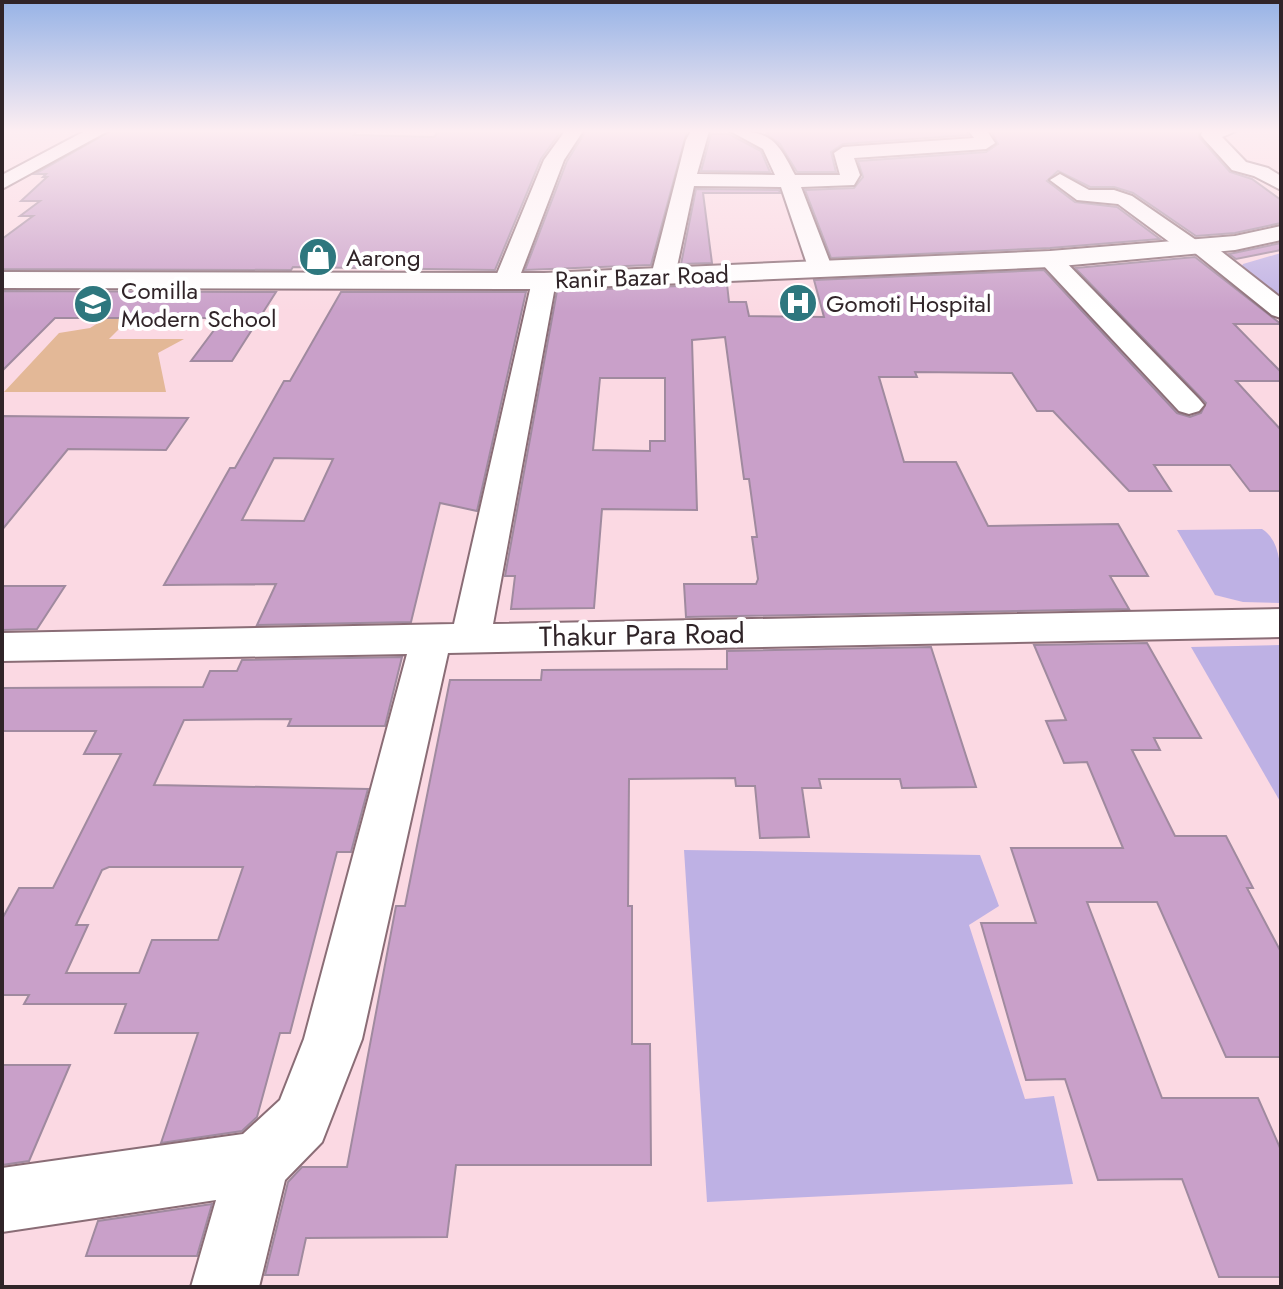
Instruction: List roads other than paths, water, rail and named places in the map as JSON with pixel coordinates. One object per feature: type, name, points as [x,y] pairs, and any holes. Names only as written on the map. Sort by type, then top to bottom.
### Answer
[{"type":"main road","name":"Ranir Bazar Road","points":[[2,280],[544,281],[1050,259],[1196,246],[1281,233]]},
{"type":"street","points":[[506,281],[542,191]]},
{"type":"street","points":[[663,276],[682,191]]},
{"type":"street","points":[[792,191],[821,270]]},
{"type":"street","points":[[1077,191],[1084,196],[1114,196],[1125,200],[1196,246],[1281,310]]},
{"type":"street","points":[[1050,259],[1189,405]]},
{"type":"street","points":[[225,1287],[258,1163],[301,1121],[333,1039],[451,639],[544,281]]},
{"type":"street","name":"Thakur Para Road","points":[[2,647],[1281,623]]},
{"type":"street","points":[[2,1200],[258,1163]]},
{"type":"place","name":"Aarong","points":[[318,257]]},
{"type":"place","name":"Gomoti Hospital","points":[[798,303]]},
{"type":"place","name":"Comilla Modern School","points":[[93,304]]}]
